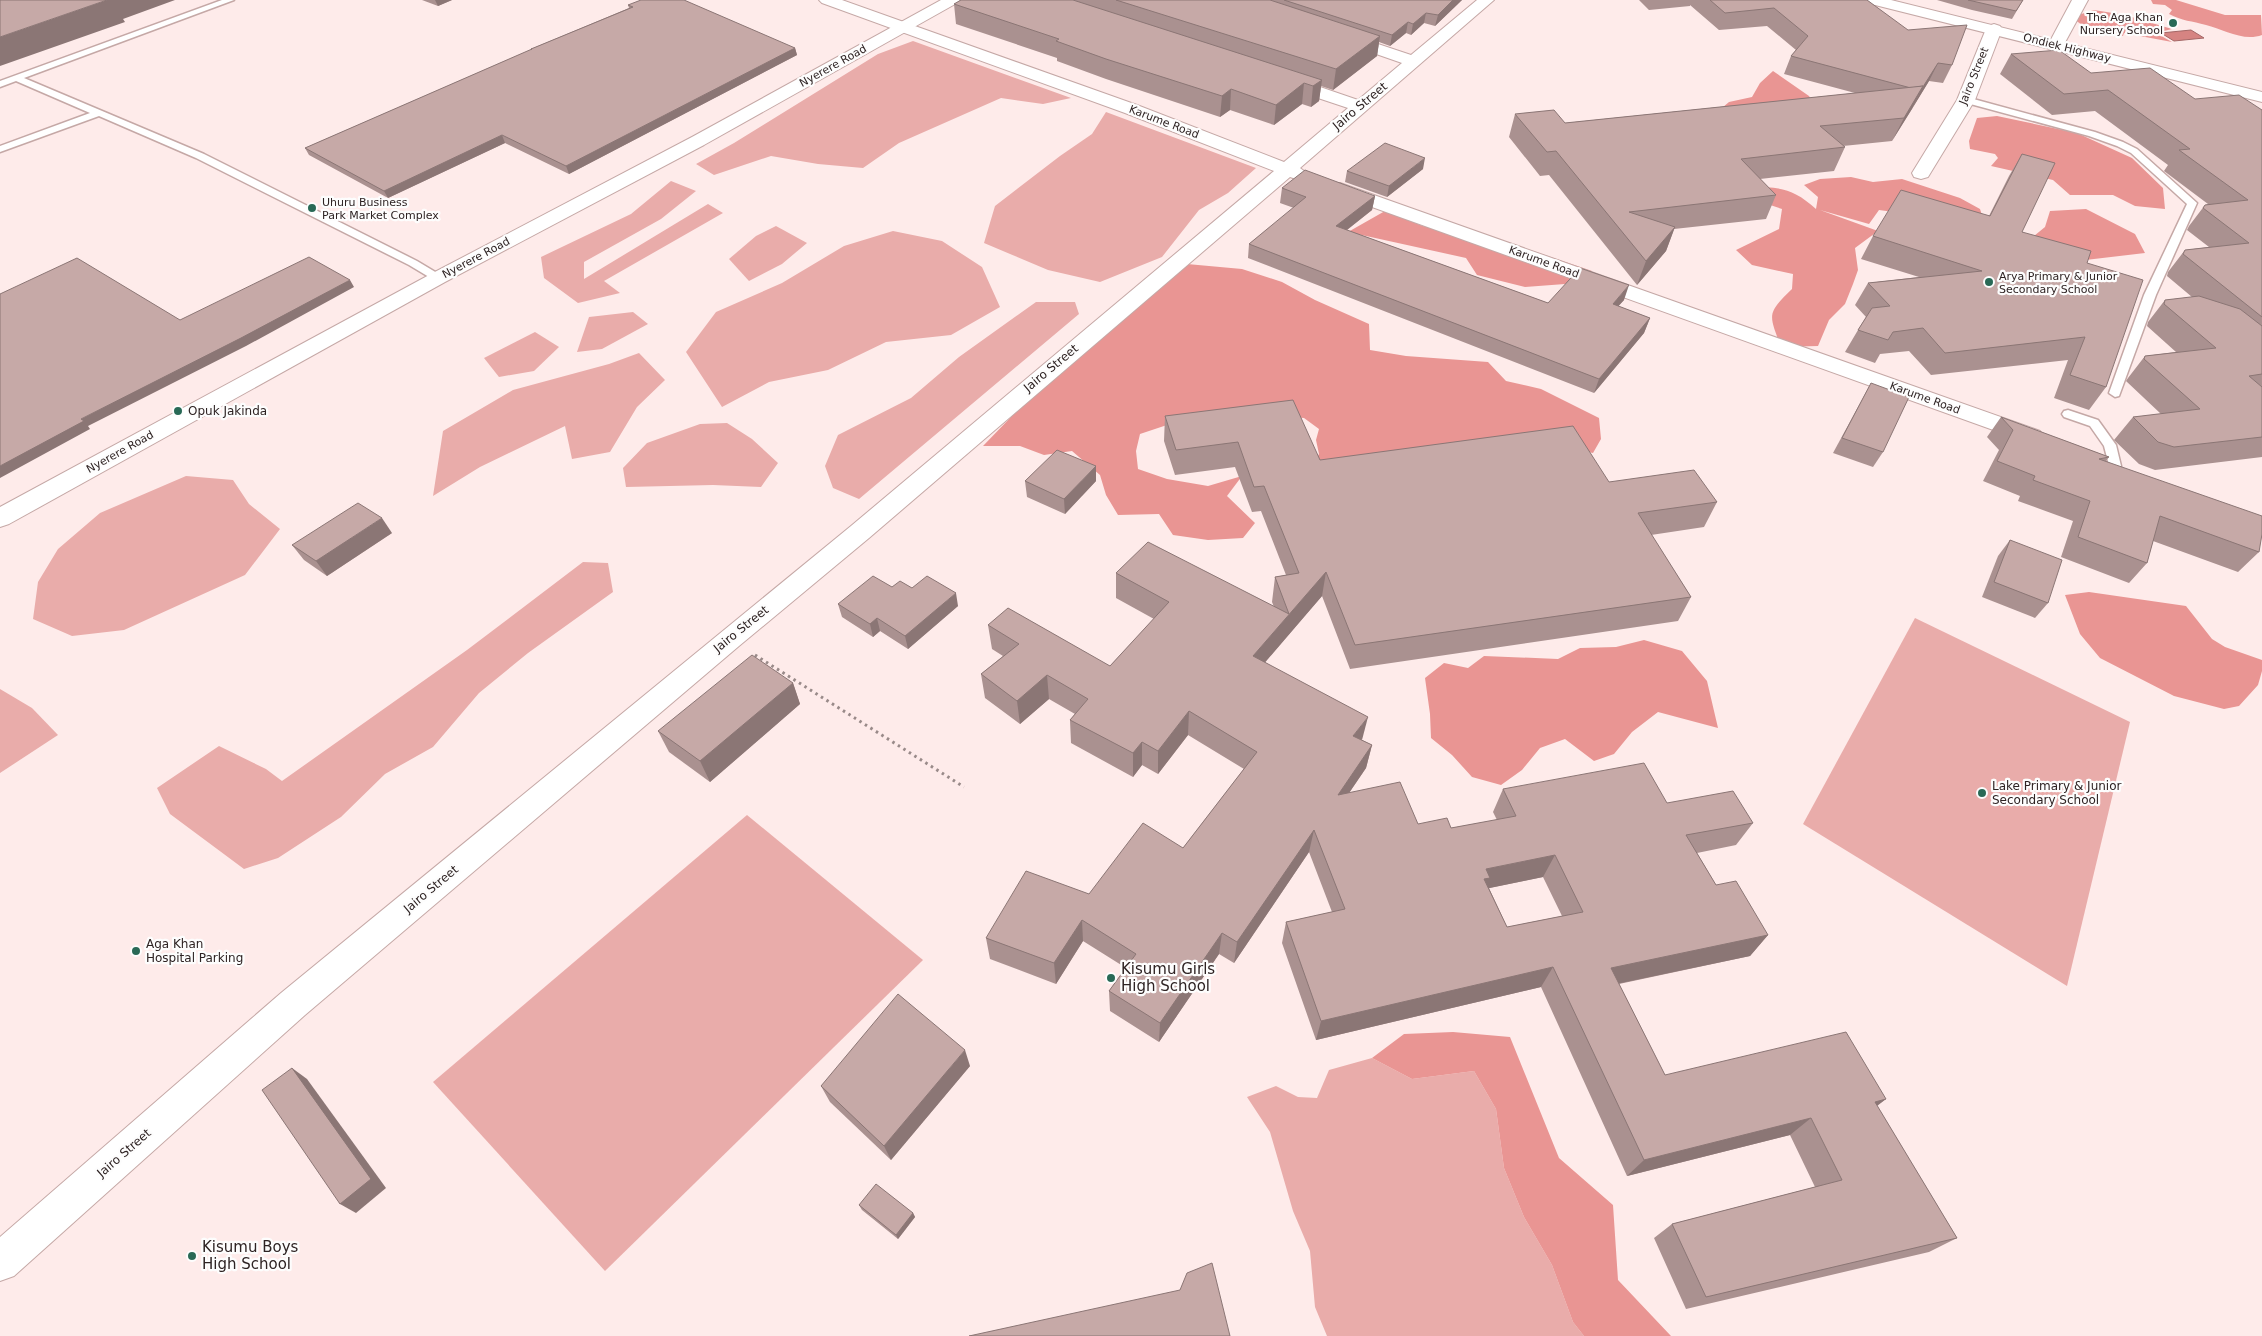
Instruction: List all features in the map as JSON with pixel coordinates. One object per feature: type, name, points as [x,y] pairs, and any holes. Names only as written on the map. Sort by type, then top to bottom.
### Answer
[{"type":"street","name":"Karume Road","points":[[827,0],[1131,109],[1317,181],[2050,443]]},
{"type":"street","name":"Nyerere Road","points":[[0,518],[438,278],[698,141],[952,0]]},
{"type":"street","name":"Jairo Street","points":[[0,1262],[293,1004],[729,639],[860,532],[1486,0]]},
{"type":"street","name":"Ondiek Highway","points":[[1872,0],[2262,97]]},
{"type":"street","points":[[2056,45],[2080,0]]},
{"type":"street","name":"Jairo Street","points":[[1921,173],[1966,100],[1994,29]]},
{"type":"street","points":[[1330,34],[1413,61]]},
{"type":"street","points":[[1266,75],[1360,106]]},
{"type":"lane","points":[[0,84],[230,0]]},
{"type":"lane","points":[[16,78],[200,156],[413,263],[438,278]]},
{"type":"lane","points":[[1966,100],[2092,134],[2120,144],[2134,151],[2192,203],[2150,295],[2116,393]]},
{"type":"lane","points":[[0,149],[99,113]]},
{"type":"lane","points":[[2068,414],[2094,423],[2110,444],[2115,466]]},
{"type":"path","points":[[729,639],[964,787]]},
{"type":"shaded area","points":[[2151,0],[2176,0],[2225,15],[2261,15],[2262,35],[2255,37],[2240,36],[2178,18],[2169,14],[2172,10],[2165,5],[2153,4]]},
{"type":"shaded area","points":[[2094,10],[2125,15],[2172,29],[2156,33],[2172,42],[2124,33],[2123,36],[2091,31],[2075,20],[2075,16]]},
{"type":"shaded area","points":[[2191,30],[2204,38],[2174,41],[2161,33]]},
{"type":"shaded area","points":[[913,41],[1071,98],[1043,104],[1001,98],[899,143],[863,168],[818,164],[771,156],[714,175],[696,164],[734,143],[878,54]]},
{"type":"shaded area","points":[[1773,71],[1809,96],[1819,112],[1716,113],[1729,102],[1752,97],[1760,83]]},
{"type":"shaded area","points":[[1106,112],[1256,168],[1228,193],[1199,210],[1162,257],[1100,282],[1048,270],[984,243],[995,206],[1092,134]]},
{"type":"shaded area","points":[[1997,116],[2077,133],[2132,158],[2163,188],[2165,209],[2135,206],[2113,195],[2070,195],[2053,180],[1991,166],[1998,158],[1995,154],[1970,149],[1969,141],[1977,118]]},
{"type":"shaded area","points":[[1851,177],[1873,182],[1902,179],[1960,198],[1980,209],[1982,215],[1901,213],[1879,210],[1869,224],[1820,210],[1878,231],[1855,248],[1858,270],[1853,284],[1845,304],[1829,320],[1818,346],[1781,347],[1772,321],[1772,315],[1778,304],[1792,289],[1793,274],[1752,265],[1736,250],[1779,229],[1782,209],[1752,199],[1744,187],[1783,189],[1799,196],[1816,209],[1818,197],[1804,185],[1820,179]]},
{"type":"shaded area","points":[[671,181],[696,191],[661,219],[584,262],[584,279],[708,204],[723,213],[604,281],[620,293],[578,303],[544,278],[541,257],[631,214]]},
{"type":"shaded area","points":[[2086,209],[2135,234],[2145,253],[2077,261],[2034,236],[2045,227],[2050,211]]},
{"type":"shaded area","points":[[1385,211],[1423,226],[1492,237],[1592,271],[1565,284],[1525,287],[1477,275],[1466,258],[1348,232]]},
{"type":"shaded area","points":[[776,226],[807,243],[782,264],[749,281],[729,259],[756,236]]},
{"type":"shaded area","points":[[893,231],[942,241],[982,267],[1000,307],[951,335],[886,342],[828,370],[769,382],[722,407],[686,352],[716,312],[782,283],[844,246]]},
{"type":"shaded area","points":[[1187,264],[1242,269],[1282,282],[1315,300],[1369,324],[1370,350],[1406,356],[1488,362],[1506,381],[1541,389],[1599,418],[1601,439],[1593,453],[1550,444],[1310,469],[1319,454],[1316,440],[1319,429],[1304,418],[1241,413],[1167,425],[1140,434],[1136,451],[1138,469],[1167,479],[1208,486],[1242,476],[1227,496],[1255,523],[1243,538],[1208,540],[1173,535],[1159,514],[1118,515],[1106,495],[1100,475],[1072,451],[1044,455],[1020,446],[983,446],[1044,387]]},
{"type":"shaded area","points":[[1036,302],[1075,302],[1079,314],[859,499],[833,488],[825,466],[838,435],[911,398],[959,357]]},
{"type":"shaded area","points":[[633,312],[648,324],[602,349],[577,352],[589,317]]},
{"type":"shaded area","points":[[535,332],[559,347],[534,371],[499,377],[484,358]]},
{"type":"shaded area","points":[[639,353],[665,380],[637,407],[610,452],[572,459],[565,426],[480,467],[433,496],[443,431],[513,390],[609,364]]},
{"type":"shaded area","points":[[727,423],[752,439],[778,463],[761,487],[713,485],[626,487],[623,468],[647,443],[700,424]]},
{"type":"shaded area","points":[[186,476],[233,480],[249,504],[280,529],[245,575],[124,630],[72,636],[33,619],[38,582],[58,549],[100,513]]},
{"type":"shaded area","points":[[583,562],[608,563],[613,592],[528,653],[479,693],[433,747],[385,774],[341,817],[278,858],[244,869],[170,814],[157,788],[219,746],[266,769],[282,781],[467,650]]},
{"type":"shaded area","points":[[2089,592],[2186,606],[2212,639],[2225,647],[2262,660],[2262,671],[2258,685],[2239,706],[2224,709],[2174,696],[2100,658],[2080,634],[2065,595]]},
{"type":"shaded area","points":[[1915,618],[2130,722],[2067,986],[1803,824]]},
{"type":"shaded area","points":[[1644,640],[1682,651],[1707,681],[1718,728],[1658,712],[1632,732],[1614,754],[1594,761],[1565,739],[1540,748],[1522,770],[1501,785],[1472,777],[1452,755],[1431,738],[1425,678],[1444,663],[1468,668],[1484,656],[1558,659],[1580,648],[1616,647]]},
{"type":"shaded area","points":[[0,689],[32,708],[58,735],[0,773]]},
{"type":"shaded area","points":[[747,815],[923,960],[605,1271],[433,1082]]},
{"type":"shaded area","points":[[1453,1032],[1510,1037],[1559,1158],[1613,1205],[1618,1280],[1671,1336],[1584,1336],[1573,1322],[1552,1265],[1524,1217],[1504,1168],[1496,1109],[1474,1071],[1412,1079],[1372,1058],[1404,1034]]},
{"type":"shaded area","points":[[1372,1058],[1412,1079],[1474,1071],[1496,1109],[1504,1168],[1524,1217],[1552,1265],[1573,1322],[1584,1336],[1327,1336],[1315,1307],[1310,1251],[1293,1211],[1270,1132],[1247,1097],[1276,1086],[1298,1097],[1317,1098],[1329,1070]]},
{"type":"building","points":[[0,0],[107,0],[0,37]]},
{"type":"building","points":[[641,0],[684,0],[795,48],[566,166],[502,135],[384,191],[305,148],[531,49],[633,7],[628,5]]},
{"type":"building","points":[[961,0],[1073,0],[1322,80],[1313,86],[1304,83],[1276,105],[1231,89],[1222,96],[1106,59],[1056,41],[1059,39],[954,4]]},
{"type":"building","points":[[1116,0],[1270,0],[1380,36],[1336,69]]},
{"type":"building","points":[[1284,0],[1453,0],[1438,15],[1426,13],[1413,24],[1408,22],[1392,35]]},
{"type":"building","points":[[1710,0],[1867,0],[1908,30],[1967,25],[1952,65],[1938,63],[1921,90],[1923,86],[1911,88],[1791,56],[1808,36],[1774,8],[1725,13]]},
{"type":"building","points":[[1968,0],[2023,0],[2016,11]]},
{"type":"building","points":[[2059,50],[2091,73],[2150,68],[2195,99],[2239,95],[2262,110],[2262,317],[2183,254],[2185,250],[2249,243],[2203,208],[2205,205],[2248,200],[2179,150],[2190,149],[2108,90],[2064,94],[2011,54]]},
{"type":"building","points":[[1923,86],[1904,118],[1820,126],[1845,147],[1741,159],[1776,195],[1629,212],[1675,227],[1646,261],[1556,151],[1547,152],[1515,114],[1554,110],[1565,123]]},
{"type":"building","points":[[1385,143],[1425,158],[1389,186],[1347,171]]},
{"type":"building","points":[[2022,154],[2055,163],[2022,232],[2091,251],[2087,263],[2143,280],[2106,387],[2070,375],[2085,337],[1945,353],[1923,328],[1893,332],[1888,340],[1858,330],[1872,308],[1890,306],[1868,283],[1982,271],[1873,236],[1901,190],[1990,216]]},
{"type":"building","points":[[1305,170],[1375,196],[1336,226],[1548,303],[1580,268],[1629,285],[1613,304],[1650,318],[1599,379],[1249,244],[1306,197],[1282,188]]},
{"type":"building","points":[[309,257],[350,280],[81,419],[84,421],[0,466],[0,294],[77,258],[180,320]]},
{"type":"building","points":[[2199,296],[2240,309],[2262,326],[2262,374],[2249,376],[2262,387],[2262,437],[2174,447],[2158,442],[2133,417],[2200,409],[2144,359],[2145,356],[2216,348],[2164,304],[2165,300]]},
{"type":"building","points":[[1871,383],[1909,397],[1883,452],[1842,438]]},
{"type":"building","points":[[1293,400],[1320,460],[1573,426],[1609,482],[1694,470],[1717,502],[1638,513],[1691,597],[1355,645],[1326,572],[1253,656],[1368,717],[1353,736],[1372,745],[1338,795],[1400,782],[1418,824],[1447,818],[1451,828],[1516,816],[1503,789],[1644,763],[1667,803],[1733,791],[1753,823],[1686,835],[1716,885],[1736,881],[1768,935],[1611,968],[1665,1075],[1846,1032],[1886,1099],[1875,1102],[1957,1238],[1706,1297],[1672,1224],[1842,1180],[1811,1118],[1644,1160],[1553,967],[1321,1021],[1286,922],[1345,909],[1314,830],[1237,942],[1222,933],[1160,1023],[1109,991],[1136,954],[1082,920],[1054,963],[986,938],[1026,871],[1089,894],[1143,823],[1183,848],[1257,752],[1189,711],[1158,751],[1142,742],[1133,753],[1070,720],[1088,699],[1047,675],[1017,701],[981,674],[1019,644],[988,625],[1008,608],[1110,666],[1169,602],[1116,573],[1148,542],[1289,614],[1275,577],[1299,573],[1264,486],[1254,487],[1238,442],[1176,450],[1165,416]],"holes":[[[1555,855],[1583,912],[1507,927],[1484,879],[1490,878],[1486,869]]]},
{"type":"building","points":[[2001,417],[2109,457],[2099,459],[2262,516],[2259,552],[2160,516],[2147,563],[2078,537],[2090,501],[2033,480],[2035,476],[1997,461],[2013,430]]},
{"type":"building","points":[[1057,450],[1096,466],[1064,499],[1025,481]]},
{"type":"building","points":[[358,503],[382,518],[316,561],[292,545]]},
{"type":"building","points":[[2010,540],[2062,560],[2048,603],[1994,582]]},
{"type":"building","points":[[873,576],[892,587],[900,581],[912,588],[927,576],[956,593],[905,636],[877,618],[870,624],[838,604]]},
{"type":"building","points":[[752,655],[793,683],[700,761],[658,731]]},
{"type":"building","points":[[898,994],[965,1050],[884,1146],[821,1086]]},
{"type":"building","points":[[292,1068],[371,1179],[340,1204],[262,1090]]},
{"type":"building","points":[[876,1184],[913,1213],[896,1235],[859,1205]]},
{"type":"building","points":[[1212,1263],[1230,1336],[969,1336],[1180,1290],[1187,1273]]},
{"type":"place","name":"The Aga Khan Nursery School","points":[[2173,23]]},
{"type":"place","name":"Uhuru Business Park Market Complex","points":[[312,208]]},
{"type":"place","name":"Arya Primary & Junior Secondary School","points":[[1989,282]]},
{"type":"place","name":"Opuk Jakinda","points":[[178,411]]},
{"type":"place","name":"Lake Primary & Junior Secondary School","points":[[1982,793]]},
{"type":"place","name":"Aga Khan Hospital Parking","points":[[136,951]]},
{"type":"place","name":"Kisumu Girls High School","points":[[1111,978]]},
{"type":"place","name":"Kisumu Boys High School","points":[[192,1256]]}]
